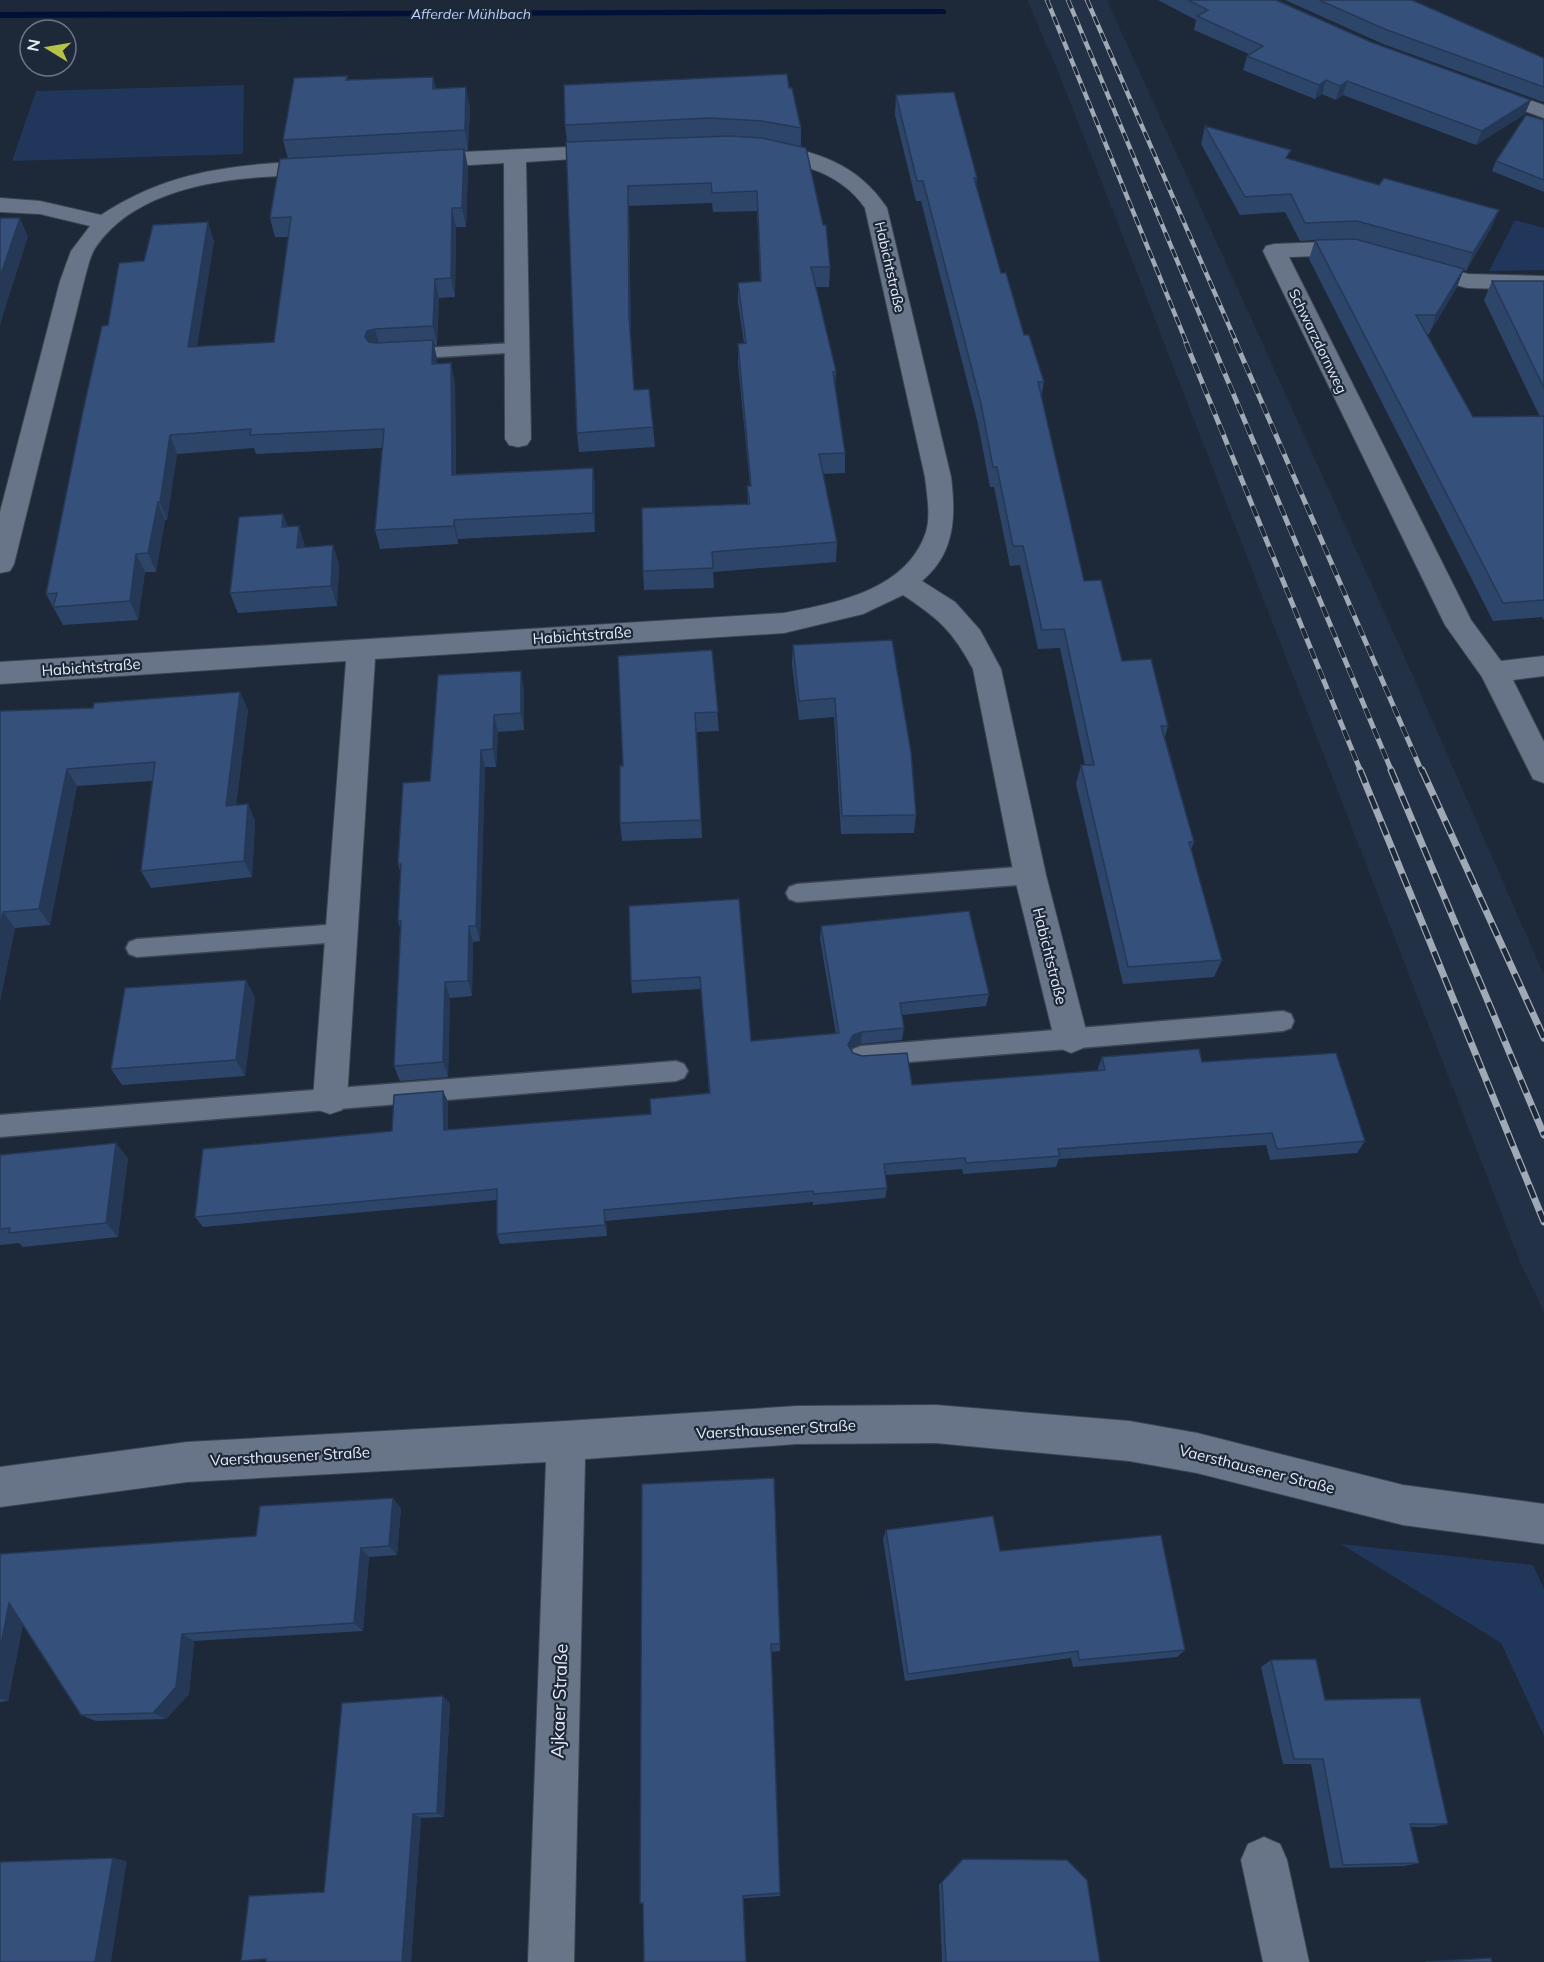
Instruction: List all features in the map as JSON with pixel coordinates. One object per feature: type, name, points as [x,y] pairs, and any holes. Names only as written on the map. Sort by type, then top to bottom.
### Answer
[{"type":"street","points":[[1470,85],[1544,112]]},
{"type":"street","name":"Habichtstraße","points":[[0,673],[784,623],[855,606],[904,583],[928,556],[939,532],[942,504],[938,477],[876,208],[862,189],[836,171],[807,159],[776,151],[746,147]]},
{"type":"street","points":[[400,162],[630,150]]},
{"type":"street","points":[[514,156],[518,439]]},
{"type":"street","points":[[0,564],[72,281],[82,251],[104,223],[158,191],[188,181],[250,171],[342,166]]},
{"type":"street","points":[[0,205],[42,206],[68,211],[104,223]]},
{"type":"street","name":"Schwarzdornweg","points":[[1544,283],[1467,281],[1350,248],[1274,251],[1459,625],[1494,672],[1544,771]]},
{"type":"street","name":"Habichtstraße","points":[[904,583],[945,609],[970,637],[987,669],[1030,875],[1071,1038]]},
{"type":"street","points":[[330,1099],[361,650]]},
{"type":"street","points":[[1494,672],[1544,666]]},
{"type":"street","name":"Vaersthausener Straße","points":[[0,1487],[187,1462],[566,1441],[797,1425],[936,1424],[1129,1441],[1197,1454],[1403,1505],[1544,1524]]},
{"type":"street","name":"Ajkaer Straße","points":[[551,1962],[566,1441]]},
{"type":"street","points":[[1264,1860],[1286,1962]]},
{"type":"lane","points":[[392,355],[515,348]]},
{"type":"lane","points":[[797,893],[1030,875]]},
{"type":"lane","points":[[137,948],[340,933]]},
{"type":"lane","points":[[861,1056],[1283,1021]]},
{"type":"lane","points":[[0,1126],[676,1071]]},
{"type":"shaded area","points":[[1027,0],[1107,0],[1405,658],[1544,975],[1544,1312],[1521,1264],[1113,211]]},
{"type":"shaded area","points":[[244,85],[243,154],[12,161],[36,91]]},
{"type":"shaded area","points":[[1515,220],[1544,228],[1544,270],[1489,271]]},
{"type":"shaded area","points":[[1341,1544],[1533,1565],[1544,1589],[1544,1736],[1501,1643]]},
{"type":"building","points":[[1188,0],[1276,0],[1371,42],[1531,100],[1482,131],[1347,81],[1340,86],[1326,80],[1319,85],[1247,56],[1263,46],[1197,16],[1208,10]]},
{"type":"building","points":[[1319,0],[1412,0],[1544,58],[1544,87],[1387,30]]},
{"type":"building","points":[[787,74],[801,128],[762,121],[711,118],[565,125],[564,85]]},
{"type":"building","points":[[347,76],[346,80],[433,77],[433,89],[466,87],[465,130],[283,140],[294,78]]},
{"type":"building","points":[[954,92],[977,178],[974,178],[1001,273],[1006,273],[1024,335],[1029,335],[1044,382],[1038,382],[1084,581],[1101,580],[1122,661],[1151,659],[1168,726],[1161,726],[1194,842],[1189,842],[1222,960],[1128,967],[1081,765],[1094,765],[1064,629],[1042,630],[1023,546],[1013,546],[997,467],[993,467],[981,404],[923,181],[917,181],[896,95]]},
{"type":"building","points":[[1526,115],[1544,120],[1544,180],[1496,161]]},
{"type":"building","points":[[1205,126],[1291,150],[1286,158],[1379,185],[1384,178],[1499,210],[1473,253],[1357,221],[1305,223],[1291,194],[1245,197]]},
{"type":"building","points":[[729,136],[762,138],[806,148],[823,225],[826,225],[830,267],[811,267],[836,371],[833,372],[845,453],[819,454],[837,542],[712,552],[713,568],[643,571],[642,508],[750,504],[747,486],[751,486],[738,344],[746,343],[738,283],[761,281],[757,191],[712,193],[711,183],[628,186],[629,316],[634,390],[649,389],[653,427],[577,433],[566,142]]},
{"type":"building","points":[[464,149],[462,208],[452,208],[451,278],[435,279],[433,326],[375,329],[367,331],[365,337],[369,342],[376,343],[433,340],[432,364],[451,363],[452,475],[593,468],[593,513],[454,520],[454,526],[375,530],[384,429],[250,435],[251,429],[170,435],[160,502],[158,502],[148,553],[136,554],[130,601],[53,607],[57,593],[46,594],[102,326],[108,325],[119,263],[144,261],[153,225],[208,222],[188,347],[274,342],[291,217],[270,218],[280,159]]},
{"type":"building","points":[[0,218],[20,218],[0,277]]},
{"type":"building","points":[[1355,239],[1464,269],[1436,315],[1416,315],[1473,417],[1544,416],[1544,600],[1503,603],[1315,240]]},
{"type":"building","points":[[1492,281],[1544,281],[1544,388]]},
{"type":"building","points":[[283,514],[282,527],[299,526],[297,548],[333,545],[331,586],[230,593],[239,517]]},
{"type":"building","points":[[892,640],[911,752],[916,815],[842,816],[835,698],[799,701],[793,645]]},
{"type":"building","points":[[712,650],[718,712],[695,713],[701,820],[620,823],[620,766],[623,766],[618,656]]},
{"type":"building","points":[[521,671],[521,713],[494,715],[493,749],[481,750],[476,926],[469,926],[468,981],[445,982],[443,1062],[394,1066],[401,921],[398,921],[401,864],[398,864],[403,783],[430,781],[438,675]]},
{"type":"building","points":[[240,692],[226,806],[248,804],[244,861],[141,871],[155,762],[67,769],[39,909],[3,912],[0,926],[0,711],[93,708],[94,703]]},
{"type":"building","points":[[739,899],[751,1041],[839,1033],[821,926],[969,911],[989,994],[900,1003],[904,1028],[853,1035],[848,1045],[853,1053],[862,1056],[907,1053],[912,1085],[1105,1070],[1102,1057],[1199,1049],[1202,1062],[1336,1053],[1365,1141],[1277,1149],[1272,1133],[1058,1149],[1060,1156],[966,1163],[965,1158],[884,1164],[887,1188],[814,1194],[813,1191],[604,1210],[605,1225],[497,1234],[497,1189],[195,1217],[203,1149],[392,1131],[394,1095],[443,1091],[444,1130],[651,1114],[650,1099],[710,1093],[700,977],[631,981],[629,906]]},
{"type":"building","points":[[246,980],[236,1060],[111,1069],[125,988]]},
{"type":"building","points":[[116,1143],[106,1223],[9,1233],[10,1228],[0,1229],[0,1155]]},
{"type":"building","points":[[774,1478],[780,1644],[771,1644],[780,1893],[743,1896],[746,1962],[644,1962],[643,1903],[640,1903],[642,1484]]},
{"type":"building","points":[[393,1498],[389,1546],[361,1548],[354,1623],[182,1634],[176,1687],[153,1713],[81,1715],[9,1603],[0,1650],[0,1554],[256,1536],[260,1506]]},
{"type":"building","points":[[993,1516],[1000,1551],[1161,1535],[1185,1650],[1079,1660],[1078,1651],[908,1674],[886,1530]]},
{"type":"building","points":[[1316,1659],[1325,1700],[1420,1698],[1448,1824],[1410,1824],[1419,1863],[1343,1865],[1323,1759],[1294,1759],[1271,1660]]},
{"type":"building","points":[[443,1696],[437,1813],[413,1814],[402,1962],[266,1962],[266,1959],[241,1961],[249,1896],[324,1892],[342,1703]]},
{"type":"building","points":[[113,1858],[95,1962],[0,1962],[0,1862]]},
{"type":"building","points":[[963,1859],[1067,1860],[1087,1880],[1100,1962],[946,1962],[942,1882]]},
{"type":"building","points":[[1491,1958],[1492,1962],[1426,1962]]},
{"type":"waterway","name":"Afferder Mühlbach","points":[[0,15],[943,12]]},
{"type":"railway","points":[[1047,0],[1187,344]]},
{"type":"railway","points":[[1068,0],[1212,344]]},
{"type":"railway","points":[[1087,0],[1237,344]]},
{"type":"railway","points":[[1186,343],[1361,772]]},
{"type":"railway","points":[[1212,343],[1392,772]]},
{"type":"railway","points":[[1236,343],[1422,772]]},
{"type":"railway","points":[[1360,770],[1544,1222]]},
{"type":"railway","points":[[1391,770],[1544,1135]]},
{"type":"railway","points":[[1422,770],[1544,1038]]}]
